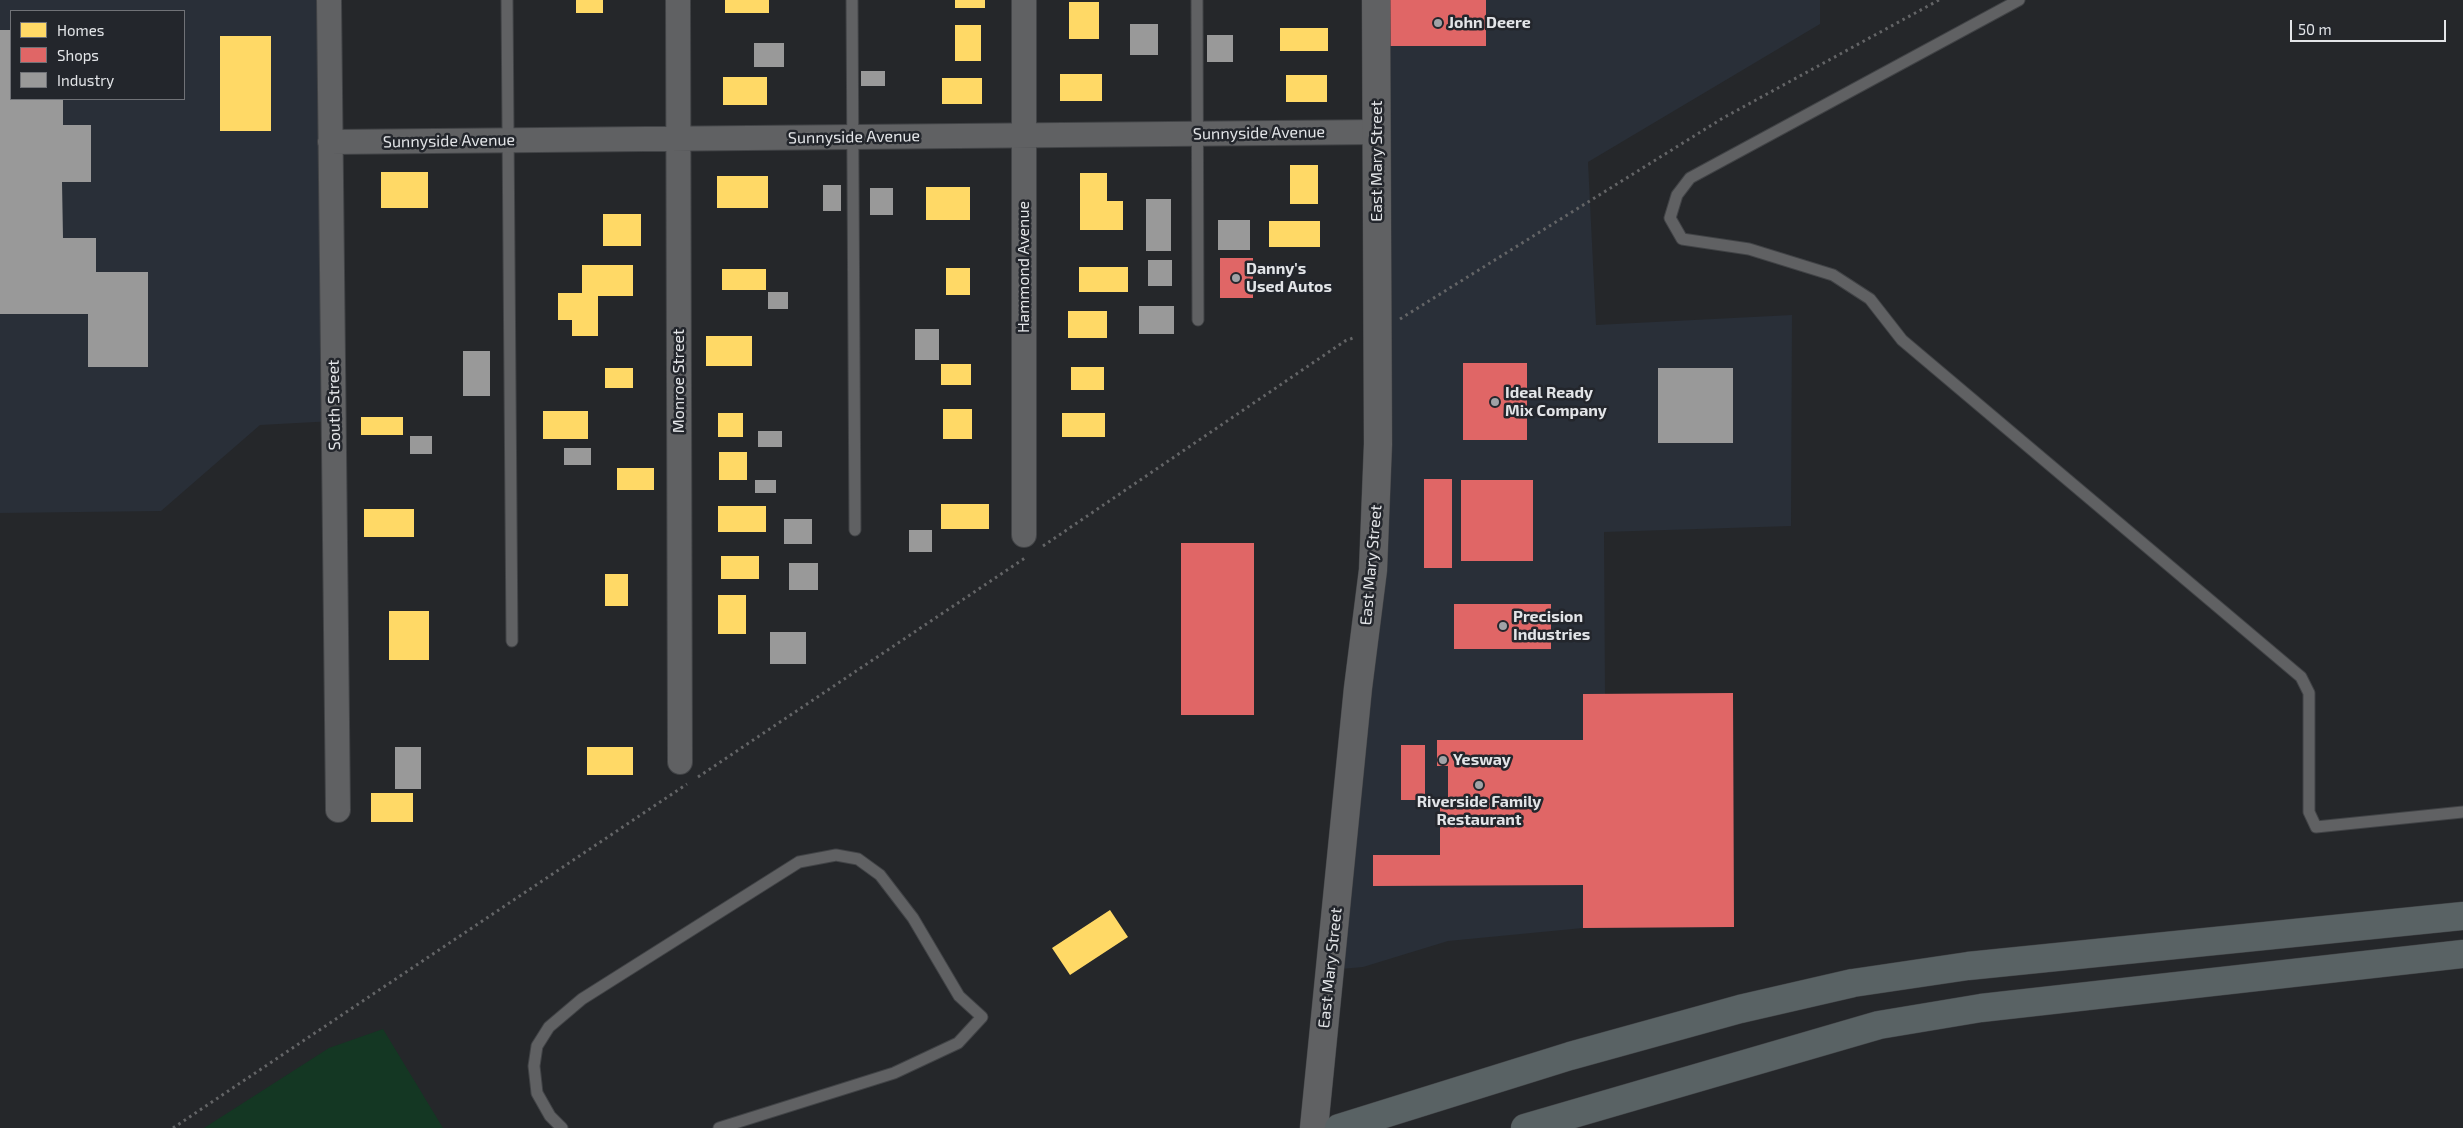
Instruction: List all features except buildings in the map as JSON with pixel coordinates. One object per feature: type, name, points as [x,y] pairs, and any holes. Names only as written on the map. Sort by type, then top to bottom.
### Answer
[{"type":"highway","points":[[1339,1128],[1570,1056],[1740,1009],[1853,983],[1968,966],[2463,916]]},
{"type":"highway","points":[[1525,1128],[1879,1025],[1981,1008],[2463,954]]},
{"type":"main road","name":"East Mary Street","points":[[1314,1128],[1358,688],[1373,570],[1378,444],[1376,0]]},
{"type":"street","name":"South Street","points":[[329,0],[338,810]]},
{"type":"street","name":"Monroe Street","points":[[678,0],[680,762]]},
{"type":"street","name":"Hammond Avenue","points":[[1024,0],[1032,546]]},
{"type":"street","name":"Sunnyside Avenue","points":[[330,142],[1377,132]]},
{"type":"lane","points":[[507,0],[512,641]]},
{"type":"lane","points":[[852,0],[855,530]]},
{"type":"lane","points":[[1198,0],[1198,320]]},
{"type":"lane","points":[[2019,0],[1690,178],[1677,195],[1670,218],[1682,239],[1749,249],[1833,275],[1870,299],[1902,340],[2301,677],[2309,693],[2309,812],[2316,827],[2463,812]]},
{"type":"lane","points":[[562,1128],[550,1116],[537,1093],[534,1066],[537,1046],[549,1027],[582,999],[799,862],[836,855],[858,859],[880,875],[913,918],[959,996],[982,1017],[958,1043],[894,1073],[719,1128]]},
{"type":"path","points":[[173,1128],[1032,546],[1345,341],[1378,333],[1723,118],[1940,0]]},
{"type":"shaded area","points":[[0,0],[329,0],[334,421],[260,425],[161,511],[0,513]]},
{"type":"shaded area","points":[[1376,0],[1820,0],[1820,24],[1588,162],[1596,325],[1792,315],[1791,526],[1604,532],[1605,694],[1733,693],[1734,927],[1583,928],[1448,941],[1363,967],[1330,970],[1358,688]]},
{"type":"green space","points":[[383,1029],[443,1128],[204,1128],[329,1048]]},
{"type":"place","name":"John Deere","points":[[1438,23]]},
{"type":"place","name":"Danny's Used Autos","points":[[1236,278]]},
{"type":"place","name":"Ideal Ready Mix Company","points":[[1495,402]]},
{"type":"place","name":"Precision Industries","points":[[1503,626]]},
{"type":"place","name":"Yesway","points":[[1443,760]]},
{"type":"place","name":"Riverside Family Restaurant","points":[[1479,785]]}]
